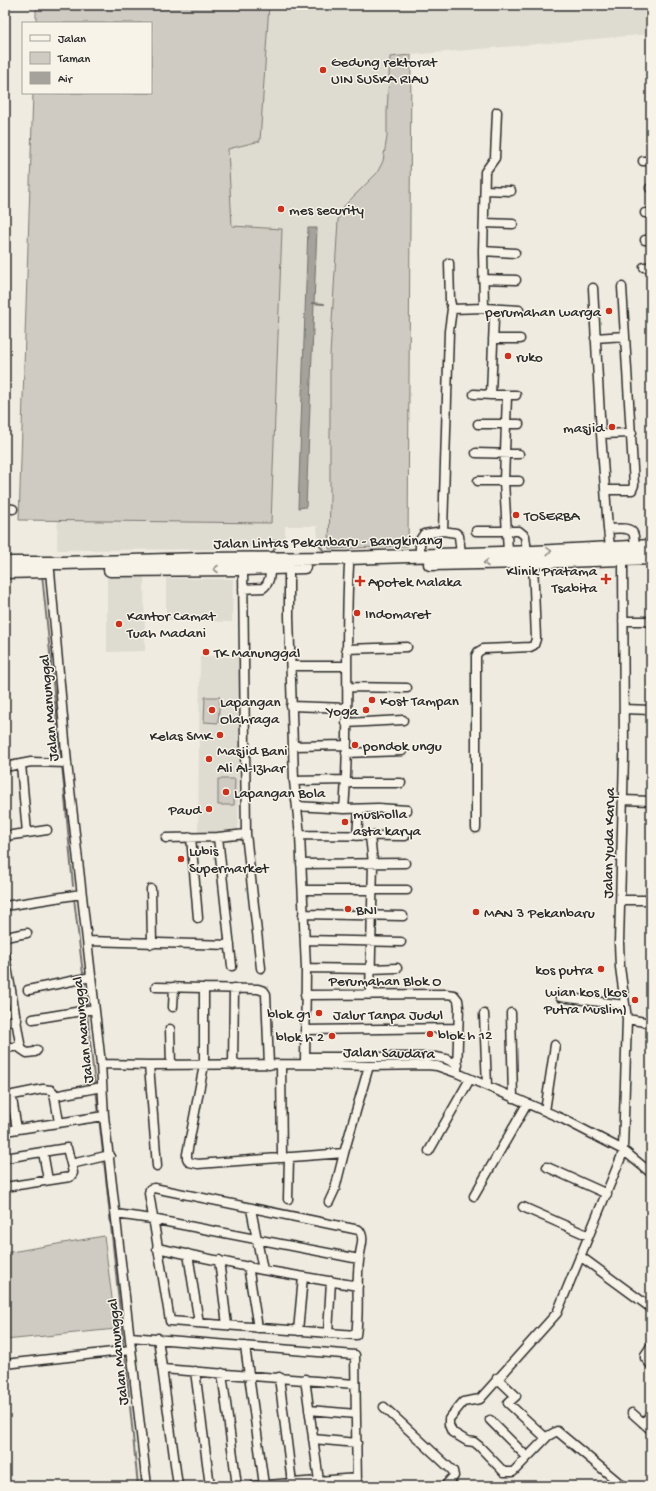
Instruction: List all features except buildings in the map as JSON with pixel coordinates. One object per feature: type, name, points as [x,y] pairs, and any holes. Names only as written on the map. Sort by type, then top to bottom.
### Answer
[{"type":"highway","name":"Jalan Lintas Pekanbaru - Bangkinang","points":[[147,566],[210,559],[298,559],[420,556],[651,546]]},
{"type":"highway","name":"Jalan Lintas Pekanbaru - Bangkinang","points":[[5,572],[53,567],[147,566],[243,569],[651,558]]},
{"type":"highway","name":"Jalan Lintas Pekanbaru - Bangkinang","points":[[5,562],[53,567]]},
{"type":"street","points":[[484,308],[483,251],[485,172],[486,168],[494,161],[496,153],[497,112]]},
{"type":"street","points":[[485,190],[511,191]]},
{"type":"street","points":[[484,223],[513,224]]},
{"type":"street","points":[[483,251],[515,252]]},
{"type":"street","points":[[443,531],[449,331],[452,309],[450,300],[449,263]]},
{"type":"street","points":[[483,279],[516,280]]},
{"type":"street","points":[[605,490],[628,491],[634,488],[632,433],[622,287]]},
{"type":"street","points":[[593,288],[601,434],[610,548]]},
{"type":"street","points":[[452,309],[484,308],[519,310]]},
{"type":"street","points":[[491,395],[496,309]]},
{"type":"street","points":[[595,338],[625,336]]},
{"type":"street","points":[[494,338],[520,339]]},
{"type":"street","points":[[474,394],[516,396]]},
{"type":"street","points":[[507,395],[504,481],[508,552]]},
{"type":"street","points":[[478,424],[519,424]]},
{"type":"street","points":[[601,434],[632,433]]},
{"type":"street","points":[[476,453],[519,454]]},
{"type":"street","points":[[478,481],[519,481]]},
{"type":"street","points":[[608,529],[624,528],[630,530],[633,533],[635,546]]},
{"type":"street","points":[[476,530],[516,530],[525,536],[527,552]]},
{"type":"street","points":[[420,556],[420,540],[424,534],[443,531],[456,533],[459,536],[461,554]]},
{"type":"street","name":"Jalan Yuda Karya","points":[[546,1438],[513,1472],[504,1472],[474,1442],[467,1441],[452,1432],[449,1425],[449,1419],[463,1402],[480,1398],[557,1313],[607,1194],[623,1150],[627,1019],[619,943],[624,709],[623,559]]},
{"type":"street","points":[[476,828],[476,656],[478,652],[483,649],[530,647],[534,645],[536,639],[533,562]]},
{"type":"street","points":[[344,809],[346,782],[346,649],[349,566]]},
{"type":"street","name":"Jalan Manunggal","points":[[53,567],[67,763],[101,1064],[104,1116],[110,1155],[147,1486]]},
{"type":"street","points":[[289,567],[292,746],[300,834],[306,968],[305,1060],[436,1057],[458,1065]]},
{"type":"street","points":[[243,589],[263,588],[266,586],[269,580],[270,568]]},
{"type":"street","points":[[243,569],[246,834],[261,968]]},
{"type":"street","points":[[623,621],[651,622]]},
{"type":"street","points":[[346,649],[407,648]]},
{"type":"street","points":[[291,666],[347,666]]},
{"type":"street","points":[[347,687],[407,688]]},
{"type":"street","points":[[291,706],[347,708]]},
{"type":"street","points":[[624,709],[651,710]]},
{"type":"street","points":[[346,723],[403,720]]},
{"type":"street","points":[[292,746],[402,752]]},
{"type":"street","points":[[5,767],[32,762],[67,763]]},
{"type":"street","points":[[20,764],[27,833]]},
{"type":"street","points":[[294,781],[401,783]]},
{"type":"street","points":[[623,800],[651,801]]},
{"type":"street","points":[[297,806],[344,809],[378,808],[407,810]]},
{"type":"street","points":[[357,836],[359,809]]},
{"type":"street","points":[[5,836],[47,830]]},
{"type":"street","points":[[166,838],[218,837],[246,834]]},
{"type":"street","points":[[300,834],[405,836]]},
{"type":"street","points":[[370,836],[373,863],[373,916],[370,994]]},
{"type":"street","points":[[218,837],[232,966]]},
{"type":"street","points":[[191,838],[198,918]]},
{"type":"street","points":[[301,864],[405,863]]},
{"type":"street","points":[[151,890],[152,944]]},
{"type":"street","points":[[303,890],[407,890]]},
{"type":"street","points":[[5,906],[81,894]]},
{"type":"street","points":[[620,900],[646,900],[651,897]]},
{"type":"street","points":[[303,914],[403,916]]},
{"type":"street","points":[[5,937],[27,933]]},
{"type":"street","points":[[305,940],[401,942]]},
{"type":"street","points":[[87,941],[230,945]]},
{"type":"street","points":[[5,956],[8,994],[17,1020],[22,1051],[26,1053],[35,1052],[37,1050]]},
{"type":"street","points":[[306,968],[397,968]]},
{"type":"street","points":[[28,990],[91,977]]},
{"type":"street","points":[[156,987],[234,988],[258,989],[264,991],[266,994],[268,1065]]},
{"type":"street","points":[[173,1007],[174,987]]},
{"type":"street","points":[[204,988],[204,1065],[187,1154],[189,1162],[198,1164],[344,1154]]},
{"type":"street","points":[[233,1065],[234,988]]},
{"type":"street","name":"Perumahan Blok O","points":[[305,995],[454,995],[458,1000],[458,1028]]},
{"type":"street","points":[[560,997],[625,1005]]},
{"type":"street","points":[[33,1020],[94,1009]]},
{"type":"street","points":[[511,1013],[513,1098]]},
{"type":"street","points":[[484,1014],[487,1086]]},
{"type":"street","points":[[627,1019],[651,1023]]},
{"type":"street","points":[[5,1022],[17,1020]]},
{"type":"street","name":"Jalur Tanpa Judul","points":[[305,1030],[458,1028],[457,1073]]},
{"type":"street","points":[[170,1030],[171,1065]]},
{"type":"street","points":[[545,1111],[555,1045]]},
{"type":"street","points":[[5,1048],[21,1046]]},
{"type":"street","points":[[394,1057],[394,1066]]},
{"type":"street","name":"Jalan Saudara","points":[[101,1064],[281,1065],[305,1060],[369,1066],[427,1065],[444,1068],[570,1123],[623,1150],[651,1173]]},
{"type":"street","points":[[149,1065],[157,1166]]},
{"type":"street","points":[[281,1065],[288,1199]]},
{"type":"street","points":[[329,1202],[335,1189],[369,1066]]},
{"type":"street","points":[[429,1151],[470,1079]]},
{"type":"street","points":[[54,1096],[102,1087]]},
{"type":"street","points":[[17,1129],[12,1099],[13,1095],[48,1089],[51,1090],[54,1096],[59,1122]]},
{"type":"street","points":[[474,1196],[527,1104]]},
{"type":"street","points":[[5,1131],[104,1116]]},
{"type":"street","points":[[5,1158],[68,1148],[73,1173],[70,1177],[5,1187]]},
{"type":"street","points":[[42,1152],[48,1180]]},
{"type":"street","points":[[71,1164],[110,1155]]},
{"type":"street","points":[[547,1167],[607,1194]]},
{"type":"street","points":[[154,1188],[251,1209],[359,1230],[363,1238],[359,1259],[356,1335],[170,1320],[152,1219],[150,1190],[154,1188]]},
{"type":"street","points":[[523,1207],[589,1236]]},
{"type":"street","points":[[251,1209],[263,1270]]},
{"type":"street","points":[[116,1214],[152,1219],[359,1259]]},
{"type":"street","points":[[157,1248],[263,1270],[358,1286]]},
{"type":"street","points":[[188,1254],[199,1323]]},
{"type":"street","points":[[580,1256],[651,1308]]},
{"type":"street","points":[[219,1260],[228,1325]]},
{"type":"street","points":[[248,1266],[258,1328]]},
{"type":"street","points":[[298,1331],[304,1277]]},
{"type":"street","points":[[328,1333],[331,1281]]},
{"type":"street","points":[[130,1337],[158,1338],[355,1355],[357,1482],[319,1481],[254,1486]]},
{"type":"street","points":[[158,1338],[178,1486]]},
{"type":"street","points":[[245,1346],[264,1485]]},
{"type":"street","points":[[651,1346],[645,1355],[647,1361],[651,1365]]},
{"type":"street","points":[[5,1364],[131,1350]]},
{"type":"street","points":[[163,1369],[355,1384]]},
{"type":"street","points":[[195,1371],[210,1486]]},
{"type":"street","points":[[222,1373],[237,1486]]},
{"type":"street","points":[[279,1377],[292,1483]]},
{"type":"street","points":[[497,1378],[516,1396],[508,1402],[546,1438],[557,1431],[623,1486]]},
{"type":"street","points":[[305,1379],[319,1481]]},
{"type":"street","points":[[384,1407],[452,1469],[454,1476],[445,1486]]},
{"type":"street","points":[[309,1410],[356,1414]]},
{"type":"street","points":[[632,1413],[651,1430]]},
{"type":"street","points":[[643,1423],[651,1415]]},
{"type":"street","points":[[490,1420],[527,1457]]},
{"type":"street","points":[[313,1439],[357,1443]]},
{"type":"shaded area","points":[[53,5],[651,5],[651,34],[411,55],[408,546],[319,549],[317,526],[285,526],[285,547],[278,545],[265,549],[57,550],[63,274],[151,94],[152,94],[152,22]]},
{"type":"shaded area","points":[[107,576],[144,576],[145,651],[107,652]]},
{"type":"shaded area","points":[[166,578],[233,579],[232,622],[166,620]]},
{"type":"shaded area","points":[[200,656],[240,657],[238,834],[198,834]]},
{"type":"green space","points":[[36,5],[269,5],[260,141],[228,149],[232,226],[282,229],[271,523],[19,520],[33,94],[152,94],[152,22],[36,22]]},
{"type":"green space","points":[[411,55],[408,546],[329,549],[330,355],[338,220],[343,207],[377,173],[383,161],[387,137],[390,57]]},
{"type":"green space","name":"Lapangan Olahraga","points":[[205,697],[220,697],[218,723],[204,722]]},
{"type":"green space","name":"Lapangan Bola","points":[[218,779],[235,779],[234,805],[218,805]]},
{"type":"green space","points":[[104,1236],[116,1329],[5,1340],[5,1253]]},
{"type":"water","points":[[308,228],[317,228],[306,507],[298,508]]},
{"type":"waterway","points":[[312,303],[324,304]]},
{"type":"waterway","points":[[272,553],[275,548],[274,541],[279,541]]},
{"type":"waterway","points":[[318,541],[322,549],[328,553]]},
{"type":"waterway","points":[[42,574],[61,761]]},
{"type":"waterway","points":[[62,765],[73,886]]},
{"type":"waterway","points":[[74,898],[83,974]]},
{"type":"waterway","points":[[84,984],[87,1008]]},
{"type":"waterway","points":[[87,1013],[95,1086]]},
{"type":"waterway","points":[[96,1090],[99,1114]]},
{"type":"waterway","points":[[99,1118],[103,1153]]},
{"type":"waterway","points":[[104,1160],[124,1349]]},
{"type":"waterway","points":[[125,1354],[129,1396]]},
{"type":"waterway","points":[[130,1406],[138,1486]]},
{"type":"place","name":"Gedung rektorat UIN SUSKA RIAU","points":[[323,70]]},
{"type":"place","name":"mes security","points":[[281,209]]},
{"type":"place","name":"perumahan warga","points":[[609,311]]},
{"type":"place","name":"ruko","points":[[508,356]]},
{"type":"place","name":"masjid","points":[[612,427]]},
{"type":"place","name":"TOSERBA","points":[[516,515]]},
{"type":"place","name":"Klinik Pratama Tsabita","points":[[606,579]]},
{"type":"place","name":"Apotek Malaka","points":[[360,581]]},
{"type":"place","name":"Indomaret","points":[[357,613]]},
{"type":"place","name":"Kantor Camat Tuah Madani","points":[[119,624]]},
{"type":"place","name":"TK Manunggal","points":[[206,652]]},
{"type":"place","name":"Kost Tampan","points":[[372,700]]},
{"type":"place","name":"Lapangan Olahraga","points":[[212,710]]},
{"type":"place","name":"Yoga","points":[[366,710]]},
{"type":"place","name":"Kelas SMK","points":[[220,735]]},
{"type":"place","name":"pondok ungu","points":[[355,745]]},
{"type":"place","name":"Masjid Bani Ali Al-Izhar","points":[[209,759]]},
{"type":"place","name":"Lapangan Bola","points":[[226,792]]},
{"type":"place","name":"Paud","points":[[209,809]]},
{"type":"place","name":"musholla asta karya","points":[[345,822]]},
{"type":"place","name":"Lubis Supermarket","points":[[181,859]]},
{"type":"place","name":"BNI","points":[[348,909]]},
{"type":"place","name":"MAN 3 Pekanbaru","points":[[476,912]]},
{"type":"place","name":"kos putra","points":[[601,969]]},
{"type":"place","name":"wian kos (kos Putra Muslim)","points":[[635,1000]]},
{"type":"place","name":"blok g1","points":[[319,1013]]},
{"type":"place","name":"blok h 12","points":[[430,1034]]},
{"type":"place","name":"blok h 2","points":[[332,1036]]}]
